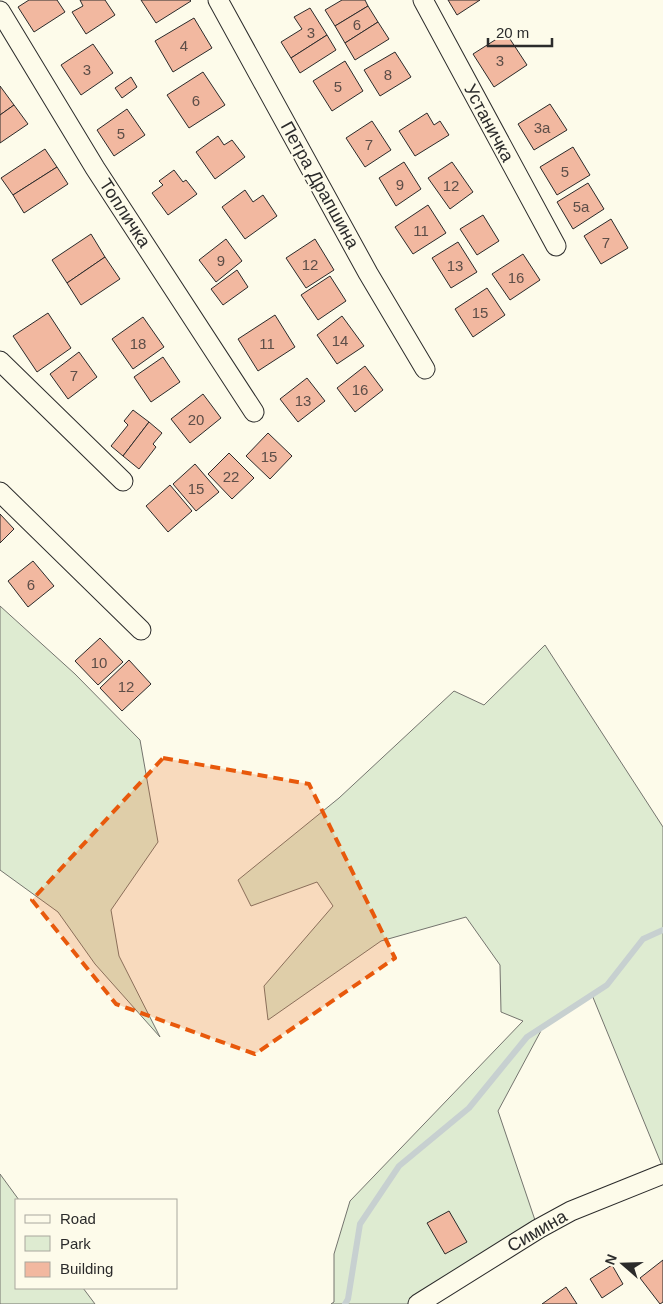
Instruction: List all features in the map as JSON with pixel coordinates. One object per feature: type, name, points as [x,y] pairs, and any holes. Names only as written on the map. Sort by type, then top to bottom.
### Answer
[{"type":"street","name":"Петра Драпшина","points":[[218,0],[368,273],[425,369]]},
{"type":"street","name":"Устаничка","points":[[423,0],[556,246]]},
{"type":"street","name":"Топличка","points":[[0,11],[96,168],[254,412]]},
{"type":"street","points":[[0,361],[123,481]]},
{"type":"street","points":[[0,492],[141,630]]},
{"type":"street","name":"Симина","points":[[418,1304],[571,1211],[663,1174]]},
{"type":"highlighted area","points":[[163,758],[309,784],[395,958],[255,1054],[116,1004],[32,900]]},
{"type":"green space","points":[[0,606],[75,674],[140,740],[158,842],[111,910],[119,956],[160,1037],[95,964],[58,912],[0,870]]},
{"type":"green space","points":[[545,645],[663,827],[663,1168],[592,995],[543,1027],[498,1111],[538,1229],[423,1304],[331,1304],[334,1302],[334,1254],[350,1201],[523,1021],[501,1012],[500,965],[466,917],[381,941],[268,1020],[264,986],[333,906],[317,882],[251,906],[238,880],[339,798],[454,691],[484,705]]},
{"type":"green space","points":[[0,1174],[18,1199],[15,1199],[15,1289],[84,1289],[95,1304],[0,1304]]},
{"type":"building","points":[[29,0],[57,0],[65,12],[34,32],[18,7]]},
{"type":"building","points":[[80,0],[105,0],[115,15],[86,34],[72,12],[83,6]]},
{"type":"building","points":[[141,0],[190,0],[191,1],[156,23]]},
{"type":"building","points":[[342,0],[365,0],[368,6],[335,26],[325,10]]},
{"type":"building","points":[[448,0],[480,0],[457,15]]},
{"type":"building","points":[[368,6],[378,22],[345,43],[335,26]]},
{"type":"building","points":[[310,8],[327,35],[291,58],[281,42],[302,29],[294,17]]},
{"type":"building","points":[[194,18],[212,48],[173,72],[155,41]]},
{"type":"building","points":[[378,22],[389,39],[355,60],[345,43]]},
{"type":"building","points":[[506,33],[527,65],[494,87],[473,54]]},
{"type":"building","points":[[327,35],[336,50],[300,73],[291,58]]},
{"type":"building","points":[[93,44],[113,73],[81,95],[61,65]]},
{"type":"building","points":[[395,52],[411,77],[380,96],[364,70]]},
{"type":"building","points":[[345,61],[363,91],[332,111],[313,81]]},
{"type":"building","points":[[203,72],[225,105],[189,128],[167,95]]},
{"type":"building","points":[[131,77],[137,87],[122,98],[115,88]]},
{"type":"building","points":[[0,86],[14,105],[0,115]]},
{"type":"building","points":[[550,104],[567,130],[534,150],[518,124]]},
{"type":"building","points":[[14,105],[28,124],[0,143],[0,115]]},
{"type":"building","points":[[127,109],[145,135],[114,156],[97,130]]},
{"type":"building","points":[[427,113],[434,125],[440,121],[449,135],[415,156],[399,131]]},
{"type":"building","points":[[372,121],[391,150],[365,167],[346,138]]},
{"type":"building","points":[[218,136],[224,145],[232,140],[245,157],[215,179],[196,152]]},
{"type":"building","points":[[573,147],[590,175],[557,195],[540,167]]},
{"type":"building","points":[[45,149],[57,167],[13,195],[1,178]]},
{"type":"building","points":[[404,162],[421,189],[396,206],[379,178]]},
{"type":"building","points":[[452,162],[473,192],[450,209],[428,178]]},
{"type":"building","points":[[57,167],[68,184],[24,213],[13,195]]},
{"type":"building","points":[[174,170],[183,182],[186,180],[197,194],[168,215],[152,193],[163,185],[159,181]]},
{"type":"building","points":[[588,183],[604,209],[573,229],[557,202]]},
{"type":"building","points":[[245,190],[253,202],[263,195],[277,216],[245,239],[222,207]]},
{"type":"building","points":[[428,205],[446,233],[413,254],[395,227]]},
{"type":"building","points":[[483,215],[499,241],[477,255],[460,229]]},
{"type":"building","points":[[611,219],[628,248],[601,264],[584,236]]},
{"type":"building","points":[[91,234],[105,257],[67,283],[52,260]]},
{"type":"building","points":[[226,239],[242,261],[216,282],[199,260]]},
{"type":"building","points":[[315,239],[334,270],[306,288],[286,258]]},
{"type":"building","points":[[458,242],[477,272],[451,288],[432,258]]},
{"type":"building","points":[[523,254],[540,280],[510,300],[492,274]]},
{"type":"building","points":[[105,257],[120,279],[81,305],[67,283]]},
{"type":"building","points":[[237,270],[248,287],[223,305],[211,289]]},
{"type":"building","points":[[330,276],[346,301],[318,320],[301,295]]},
{"type":"building","points":[[487,288],[505,315],[473,337],[455,309]]},
{"type":"building","points":[[48,313],[71,348],[37,372],[13,336]]},
{"type":"building","points":[[275,315],[295,347],[258,371],[238,339]]},
{"type":"building","points":[[342,316],[364,346],[337,364],[317,335]]},
{"type":"building","points":[[143,317],[164,347],[133,369],[112,339]]},
{"type":"building","points":[[79,352],[97,377],[68,399],[50,374]]},
{"type":"building","points":[[163,357],[180,382],[151,402],[134,377]]},
{"type":"building","points":[[365,366],[383,390],[355,412],[337,388]]},
{"type":"building","points":[[307,378],[325,401],[298,422],[280,399]]},
{"type":"building","points":[[203,394],[221,418],[190,443],[171,419]]},
{"type":"building","points":[[133,410],[149,422],[123,456],[111,446],[128,425],[124,421]]},
{"type":"building","points":[[149,422],[162,433],[153,444],[156,447],[139,469],[123,456]]},
{"type":"building","points":[[268,433],[292,456],[270,479],[246,456]]},
{"type":"building","points":[[229,453],[254,478],[232,499],[208,474]]},
{"type":"building","points":[[195,464],[219,492],[196,511],[173,484]]},
{"type":"building","points":[[170,485],[192,511],[168,532],[146,506]]},
{"type":"building","points":[[0,514],[14,529],[0,543]]},
{"type":"building","points":[[33,561],[54,586],[28,607],[8,581]]},
{"type":"building","points":[[100,638],[123,662],[98,685],[75,661]]},
{"type":"building","points":[[129,660],[151,684],[122,711],[100,688]]},
{"type":"building","points":[[449,1211],[467,1242],[445,1254],[427,1223]]},
{"type":"building","points":[[663,1260],[663,1302],[660,1304],[640,1278]]},
{"type":"building","points":[[612,1265],[623,1284],[602,1298],[590,1279]]},
{"type":"building","points":[[566,1287],[577,1304],[542,1304]]},
{"type":"waterway","points":[[345,1304],[348,1299],[360,1224],[399,1166],[469,1108],[527,1037],[607,985],[643,939],[663,930]]}]
